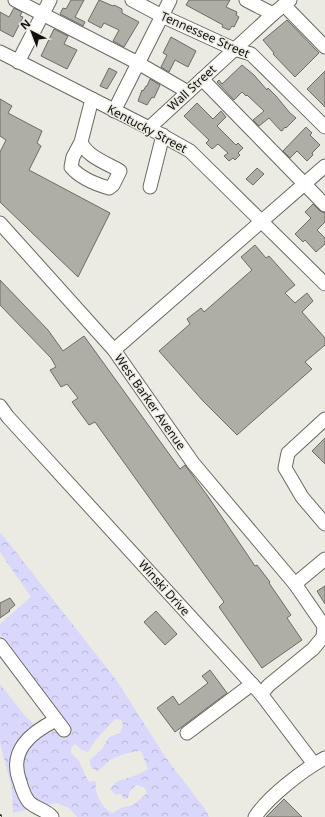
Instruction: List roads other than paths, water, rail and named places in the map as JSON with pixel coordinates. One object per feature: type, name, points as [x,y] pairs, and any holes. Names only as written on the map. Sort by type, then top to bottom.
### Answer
[{"type":"street","points":[[15,0],[138,63],[188,92]]},
{"type":"street","points":[[18,62],[50,0]]},
{"type":"street","name":"Tennessee Street","points":[[132,0],[162,16],[234,49],[251,54],[325,127]]},
{"type":"street","points":[[114,111],[170,0]]},
{"type":"street","points":[[246,0],[273,14]]},
{"type":"street","points":[[287,3],[325,47]]},
{"type":"street","name":"Wall Street","points":[[149,128],[234,49],[287,3]]},
{"type":"street","name":"Kentucky Street","points":[[0,52],[149,128],[190,151],[325,284]]},
{"type":"street","points":[[202,79],[325,206]]},
{"type":"street","points":[[81,142],[92,100]]},
{"type":"street","points":[[150,187],[163,136]]},
{"type":"street","name":"West Barker Avenue","points":[[261,694],[269,684],[313,649],[323,637],[324,626],[295,584],[193,464],[114,350],[325,166]]},
{"type":"street","points":[[0,223],[114,350]]},
{"type":"street","name":"Winski Drive","points":[[4,411],[320,761]]},
{"type":"street","points":[[325,419],[288,453],[285,468],[302,497],[325,524]]},
{"type":"street","points":[[295,584],[325,559]]},
{"type":"street","points":[[0,645],[60,725],[42,727],[21,748],[17,756],[16,765],[18,777],[25,796],[30,803],[46,811],[52,817]]},
{"type":"street","points":[[187,733],[252,684]]},
{"type":"street","points":[[255,817],[266,802],[320,761]]}]
